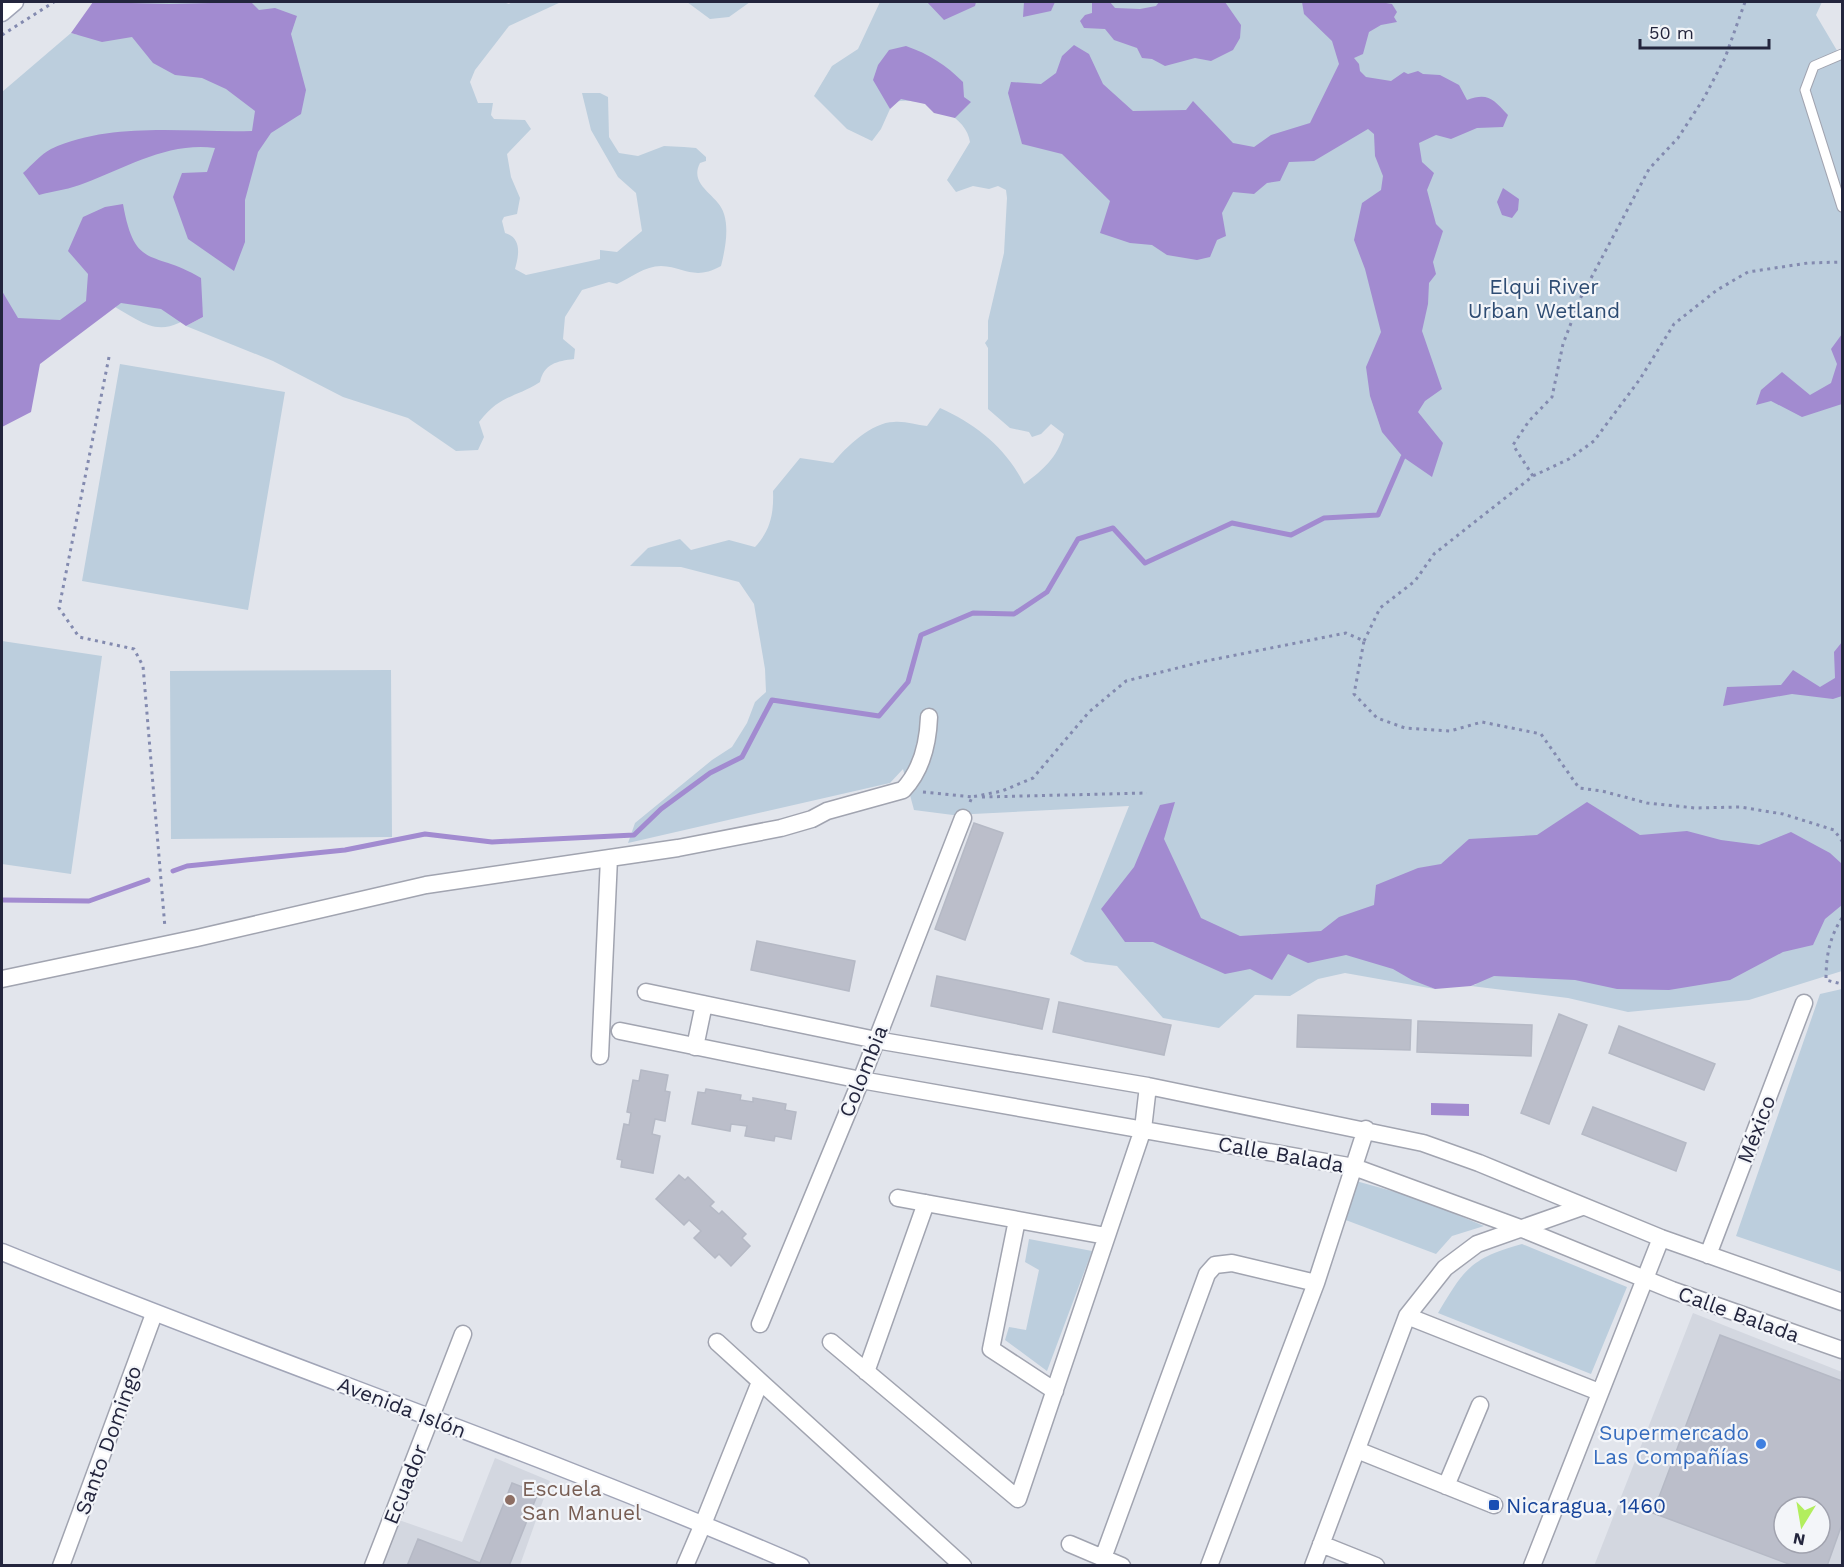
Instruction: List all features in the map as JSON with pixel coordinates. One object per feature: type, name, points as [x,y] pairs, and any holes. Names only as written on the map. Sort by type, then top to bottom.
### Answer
[{"type":"street","points":[[2,13],[15,2]]},
{"type":"street","points":[[2,979],[166,945],[426,885],[678,848],[781,828],[812,819],[828,811],[903,790],[911,781],[922,759],[929,717]]},
{"type":"street","name":"Colombia","points":[[760,1324],[861,1080],[963,818]]},
{"type":"street","points":[[600,1056],[609,858]]},
{"type":"street","name":"Calle Balada","points":[[646,992],[876,1040],[1148,1086],[1366,1129],[1423,1143],[1479,1163],[1661,1238],[1842,1302]]},
{"type":"street","name":"México","points":[[1708,1255],[1804,1003]]},
{"type":"street","points":[[695,1047],[704,1004]]},
{"type":"street","name":"Calle Balada","points":[[620,1031],[861,1080],[1354,1167],[1520,1228],[1645,1280],[1842,1350]]},
{"type":"street","points":[[831,1342],[1018,1499],[1143,1129],[1148,1086]]},
{"type":"street","points":[[1209,1566],[1316,1283],[1366,1129]]},
{"type":"street","points":[[898,1198],[1106,1236]]},
{"type":"street","points":[[866,1372],[926,1203]]},
{"type":"street","points":[[1313,1566],[1407,1316],[1453,1262],[1477,1244],[1582,1207]]},
{"type":"street","points":[[1017,1220],[991,1348],[1055,1390]]},
{"type":"street","points":[[1532,1566],[1661,1238]]},
{"type":"street","name":"Avenida Islón","points":[[2,1252],[154,1314],[431,1418],[703,1524],[801,1566]]},
{"type":"street","points":[[1103,1558],[1207,1274],[1215,1265],[1232,1263],[1316,1283]]},
{"type":"street","name":"Santo Domingo","points":[[61,1566],[154,1314]]},
{"type":"street","points":[[1407,1316],[1599,1392]]},
{"type":"street","name":"Ecuador","points":[[373,1566],[463,1334]]},
{"type":"street","points":[[717,1341],[963,1566]]},
{"type":"street","points":[[685,1566],[760,1382]]},
{"type":"street","points":[[1446,1486],[1480,1405]]},
{"type":"street","points":[[1357,1450],[1494,1505]]},
{"type":"street","points":[[1070,1544],[1122,1566]]},
{"type":"street","points":[[1321,1544],[1376,1566]]},
{"type":"lane","points":[[1842,54],[1814,66],[1805,90],[1842,207]]},
{"type":"path","points":[[2,35],[54,2]]},
{"type":"path","points":[[1533,476],[1513,445],[1529,421],[1552,397],[1563,344],[1581,297],[1648,169],[1678,138],[1704,98],[1725,58],[1745,2]]},
{"type":"path","points":[[1842,262],[1808,263],[1748,272],[1717,290],[1674,324],[1640,379],[1594,441],[1569,459],[1533,476],[1434,554],[1415,581],[1380,609],[1364,641],[1353,693],[1377,718],[1405,728],[1450,730],[1482,722],[1541,734],[1578,788],[1602,791],[1647,803],[1695,808],[1740,807],[1783,814],[1834,830],[1842,841]]},
{"type":"path","points":[[110,357],[59,608],[80,637],[134,649],[143,666],[166,945]]},
{"type":"path","points":[[972,798],[1002,791],[1033,778],[1089,712],[1126,681],[1201,662],[1346,633],[1364,641]]},
{"type":"path","points":[[903,790],[972,798],[1147,793]]},
{"type":"path","points":[[963,818],[972,798]]},
{"type":"path","points":[[1842,918],[1830,941],[1826,956],[1826,980],[1842,984]]},
{"type":"shaded area","points":[[93,2],[169,4],[251,2],[259,10],[275,8],[297,16],[291,34],[306,90],[301,114],[271,133],[258,152],[245,200],[245,242],[234,271],[188,239],[173,197],[182,173],[207,172],[215,148],[198,147],[165,152],[80,185],[39,195],[23,173],[51,149],[75,140],[99,135],[150,130],[252,131],[255,111],[226,89],[202,78],[175,75],[153,63],[132,37],[102,42],[71,33]]},
{"type":"shaded area","points":[[927,2],[976,2],[975,6],[944,20]]},
{"type":"shaded area","points":[[1024,2],[1055,2],[1051,11],[1023,17]]},
{"type":"shaded area","points":[[1092,2],[1110,2],[1115,8],[1140,9],[1156,6],[1159,2],[1225,2],[1241,25],[1240,38],[1233,50],[1211,61],[1195,58],[1165,66],[1152,59],[1142,58],[1137,48],[1114,40],[1105,29],[1084,28],[1080,21],[1085,15],[1092,13]]},
{"type":"shaded area","points":[[1302,2],[1392,4],[1397,12],[1394,17],[1397,22],[1381,25],[1369,32],[1363,54],[1354,58],[1359,64],[1360,71],[1366,77],[1391,81],[1404,72],[1408,74],[1418,71],[1423,74],[1440,75],[1459,85],[1467,100],[1480,97],[1490,98],[1508,115],[1503,127],[1477,128],[1451,139],[1436,135],[1419,143],[1422,162],[1434,173],[1427,190],[1436,224],[1443,231],[1433,262],[1436,274],[1429,283],[1428,304],[1422,331],[1442,389],[1425,401],[1418,412],[1443,443],[1432,477],[1403,457],[1382,432],[1370,396],[1366,367],[1381,332],[1365,269],[1354,240],[1362,203],[1381,190],[1383,176],[1375,156],[1374,134],[1368,129],[1314,161],[1289,162],[1280,181],[1267,183],[1254,194],[1233,192],[1222,213],[1226,236],[1217,240],[1210,257],[1197,260],[1167,255],[1152,245],[1130,243],[1100,233],[1110,201],[1062,154],[1022,144],[1008,93],[1011,82],[1041,84],[1056,73],[1062,56],[1074,45],[1089,54],[1103,84],[1133,111],[1186,110],[1193,101],[1233,143],[1254,147],[1271,135],[1310,123],[1339,64],[1332,41],[1304,14]]},
{"type":"shaded area","points":[[906,46],[937,61],[963,82],[964,97],[971,102],[955,118],[934,113],[925,104],[901,99],[890,109],[873,80],[878,65],[889,50]]},
{"type":"shaded area","points":[[1503,188],[1519,199],[1518,210],[1512,218],[1502,215],[1497,202]]},
{"type":"shaded area","points":[[123,204],[128,226],[140,250],[148,256],[201,278],[203,317],[186,326],[161,309],[121,303],[40,364],[31,412],[2,427],[2,291],[18,318],[60,320],[86,301],[88,274],[68,251],[83,217],[105,207]]},
{"type":"shaded area","points":[[1842,334],[1842,404],[1802,417],[1771,401],[1756,405],[1761,390],[1782,372],[1810,395],[1831,383],[1837,364],[1831,349]]},
{"type":"shaded area","points":[[1842,642],[1842,696],[1833,699],[1792,694],[1723,706],[1727,687],[1781,685],[1793,670],[1820,687],[1835,678],[1834,652]]},
{"type":"shaded area","points":[[1175,802],[1164,839],[1201,918],[1240,936],[1321,931],[1339,917],[1374,905],[1376,885],[1418,868],[1441,864],[1469,839],[1537,835],[1587,802],[1640,835],[1687,831],[1721,840],[1759,845],[1791,832],[1830,853],[1842,864],[1842,905],[1825,919],[1813,945],[1783,952],[1730,980],[1669,990],[1617,989],[1575,980],[1494,976],[1471,986],[1435,989],[1393,969],[1346,955],[1308,963],[1288,954],[1272,980],[1250,969],[1225,974],[1153,942],[1125,942],[1101,909],[1134,867],[1160,805]]},
{"type":"shaded area","points":[[1431,1103],[1469,1104],[1469,1116],[1431,1115]]},
{"type":"shaded area","name":"Supermercado Las Compañías","points":[[1693,1313],[1842,1372],[1842,1565],[1594,1566]]},
{"type":"shaded area","name":"Escuela San Manuel","points":[[495,1458],[550,1481],[520,1565],[378,1566],[396,1519],[462,1542]]},
{"type":"green space","points":[[117,2],[503,2],[509,4],[512,2],[561,2],[509,26],[475,70],[470,82],[478,103],[493,103],[491,115],[494,119],[525,120],[531,129],[507,154],[511,177],[520,198],[517,214],[504,217],[502,221],[505,233],[517,243],[518,258],[515,269],[526,275],[600,259],[600,250],[617,252],[642,231],[636,193],[618,177],[591,130],[582,93],[600,93],[608,97],[609,137],[619,153],[638,156],[664,146],[696,148],[706,157],[706,161],[700,163],[697,171],[701,184],[721,207],[724,214],[726,233],[721,266],[696,273],[669,267],[655,267],[643,270],[617,284],[609,282],[582,290],[565,317],[563,339],[575,349],[574,359],[548,367],[540,382],[494,406],[479,422],[484,437],[478,450],[456,451],[408,418],[343,397],[273,361],[186,326],[203,317],[202,308],[187,319],[163,327],[142,322],[103,300],[2,365],[2,92],[71,33],[78,35]]},
{"type":"green space","points":[[687,2],[750,2],[729,17],[710,19]]},
{"type":"green space","name":"Elqui River Urban Wetland","points":[[880,2],[1822,2],[1816,15],[1842,59],[1842,971],[1749,1000],[1628,1012],[1568,998],[1471,986],[1477,984],[1404,975],[1435,989],[1345,973],[1318,979],[1290,996],[1255,995],[1219,1028],[1163,1018],[1117,966],[1085,962],[1070,954],[1129,806],[953,815],[914,810],[903,769],[890,783],[628,843],[635,823],[712,760],[732,747],[747,723],[755,702],[766,692],[765,669],[754,604],[739,582],[681,567],[630,566],[648,548],[680,539],[691,550],[729,540],[755,547],[770,522],[773,491],[800,458],[833,463],[852,443],[877,426],[898,422],[927,426],[940,408],[989,438],[1008,459],[1024,484],[1048,463],[1064,434],[1051,424],[1041,434],[1032,437],[1029,432],[1010,428],[988,409],[988,348],[985,343],[988,339],[988,321],[1004,253],[1007,198],[1006,190],[998,186],[989,189],[973,186],[956,192],[947,180],[970,142],[959,121],[936,107],[923,103],[898,101],[888,104],[890,109],[881,129],[872,141],[847,129],[814,96],[832,66],[858,49]]},
{"type":"green space","points":[[120,364],[285,392],[248,610],[82,581]]},
{"type":"green space","points":[[2,641],[102,656],[71,874],[2,864]]},
{"type":"green space","points":[[391,670],[392,837],[171,839],[170,671]]},
{"type":"green space","points":[[1842,989],[1842,1272],[1736,1236],[1820,994]]},
{"type":"green space","points":[[1356,1181],[1417,1198],[1484,1226],[1452,1236],[1436,1254],[1343,1219]]},
{"type":"green space","points":[[1029,1239],[1092,1251],[1047,1371],[1005,1340],[1009,1327],[1026,1330],[1039,1270],[1025,1262]]},
{"type":"green space","points":[[1522,1244],[1627,1287],[1591,1374],[1438,1313],[1455,1286],[1471,1267],[1491,1254]]},
{"type":"building","points":[[974,823],[1003,833],[965,940],[935,929]]},
{"type":"building","points":[[757,941],[855,961],[849,991],[751,970]]},
{"type":"building","points":[[937,976],[1049,999],[1042,1029],[931,1006]]},
{"type":"building","points":[[1059,1002],[1171,1025],[1164,1055],[1053,1032]]},
{"type":"building","points":[[1559,1014],[1587,1025],[1549,1124],[1521,1113]]},
{"type":"building","points":[[1298,1015],[1411,1020],[1410,1050],[1297,1047]]},
{"type":"building","points":[[1418,1021],[1532,1025],[1531,1056],[1417,1052]]},
{"type":"building","points":[[1619,1026],[1715,1064],[1704,1090],[1609,1053]]},
{"type":"building","points":[[641,1070],[668,1075],[665,1091],[670,1092],[665,1121],[655,1119],[652,1134],[660,1136],[653,1173],[621,1167],[622,1160],[617,1159],[624,1124],[629,1125],[631,1113],[627,1112],[633,1080],[639,1081]]},
{"type":"building","points":[[706,1089],[741,1095],[740,1100],[753,1102],[753,1098],[786,1104],[785,1110],[796,1112],[791,1139],[775,1136],[774,1141],[745,1136],[747,1126],[731,1124],[730,1131],[692,1124],[698,1092],[705,1093]]},
{"type":"building","points":[[1593,1107],[1686,1143],[1676,1171],[1582,1134]]},
{"type":"building","points":[[679,1175],[685,1180],[688,1177],[714,1202],[710,1206],[719,1214],[722,1211],[746,1234],[742,1238],[750,1246],[731,1266],[719,1254],[715,1258],[694,1238],[701,1231],[689,1220],[684,1225],[656,1199]]},
{"type":"building","name":"Supermercado Las Compañías","points":[[1720,1335],[1842,1381],[1842,1524],[1832,1552],[1832,1495],[1772,1495],[1772,1555],[1831,1555],[1827,1566],[1794,1566],[1653,1513]]},
{"type":"building","points":[[512,1483],[538,1493],[509,1566],[407,1566],[418,1539],[480,1563]]},
{"type":"waterway","points":[[173,871],[187,866],[345,850],[425,834],[492,842],[634,835],[661,809],[710,773],[742,757],[772,700],[879,716],[908,682],[921,635],[973,613],[1014,614],[1047,592],[1078,539],[1113,528],[1145,563],[1232,523],[1291,535],[1324,518],[1378,515],[1403,457]]},
{"type":"waterway","points":[[2,900],[89,901],[148,880]]},
{"type":"place","name":"Supermercado Las Compañías","points":[[1761,1444]]},
{"type":"place","name":"Escuela San Manuel","points":[[510,1500]]},
{"type":"place","name":"Nicaragua, 1460","points":[[1494,1505]]}]
